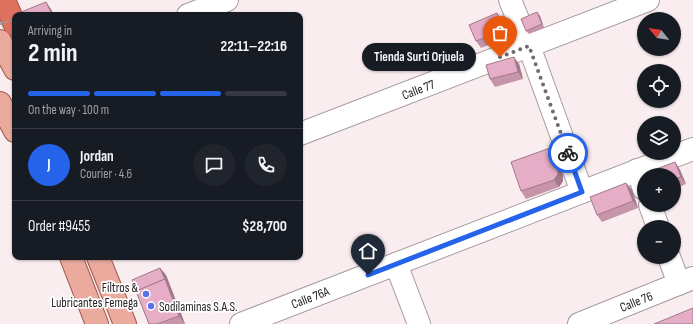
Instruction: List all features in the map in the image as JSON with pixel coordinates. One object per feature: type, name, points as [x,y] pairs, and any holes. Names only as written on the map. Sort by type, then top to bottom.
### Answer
[{"type":"highway","points":[[4,0],[12,18]]},
{"type":"main road","points":[[0,41],[12,63]]},
{"type":"main road","points":[[0,103],[12,126]]},
{"type":"main road","points":[[72,260],[98,324]]},
{"type":"main road","points":[[99,260],[125,324]]},
{"type":"street","points":[[196,12],[227,0]]},
{"type":"street","points":[[510,0],[529,46],[582,192]]},
{"type":"street","name":"Calle 77","points":[[303,133],[648,0]]},
{"type":"street","name":"Calle 76A","points":[[659,168],[693,148]]},
{"type":"street","name":"Calle 76A","points":[[241,324],[582,192],[637,180]]},
{"type":"street","points":[[396,264],[419,324]]},
{"type":"street","points":[[674,264],[686,281]]},
{"type":"street","name":"Calle 76","points":[[579,324],[686,281]]},
{"type":"path","points":[[0,24],[12,20]]},
{"type":"building","points":[[46,2],[51,12],[21,12]]},
{"type":"building","points":[[537,12],[542,24],[526,31],[521,19]]},
{"type":"building","points":[[497,13],[504,30],[476,41],[469,25]]},
{"type":"building","points":[[514,57],[518,72],[490,79],[486,65]]},
{"type":"building","points":[[550,148],[558,169],[558,174],[554,180],[521,191],[511,162]]},
{"type":"building","points":[[675,162],[677,168],[659,168]]},
{"type":"building","points":[[626,183],[633,201],[597,215],[590,197]]},
{"type":"building","points":[[160,268],[165,279],[137,291],[132,280]]},
{"type":"building","points":[[165,279],[179,316],[157,324],[149,324],[136,291]]},
{"type":"building","points":[[693,308],[693,324],[654,324]]},
{"type":"way so far","points":[[500,57],[529,46],[568,153]]},
{"type":"place","name":"Tienda Surti Orjuela","points":[[500,57]]},
{"type":"place","name":"Filtros & Lubricantes Femega","points":[[146,294]]},
{"type":"place","name":"Sodilaminas S.A.S.","points":[[151,306]]},
{"type":"route","points":[[368,275],[582,192],[568,153]]}]
